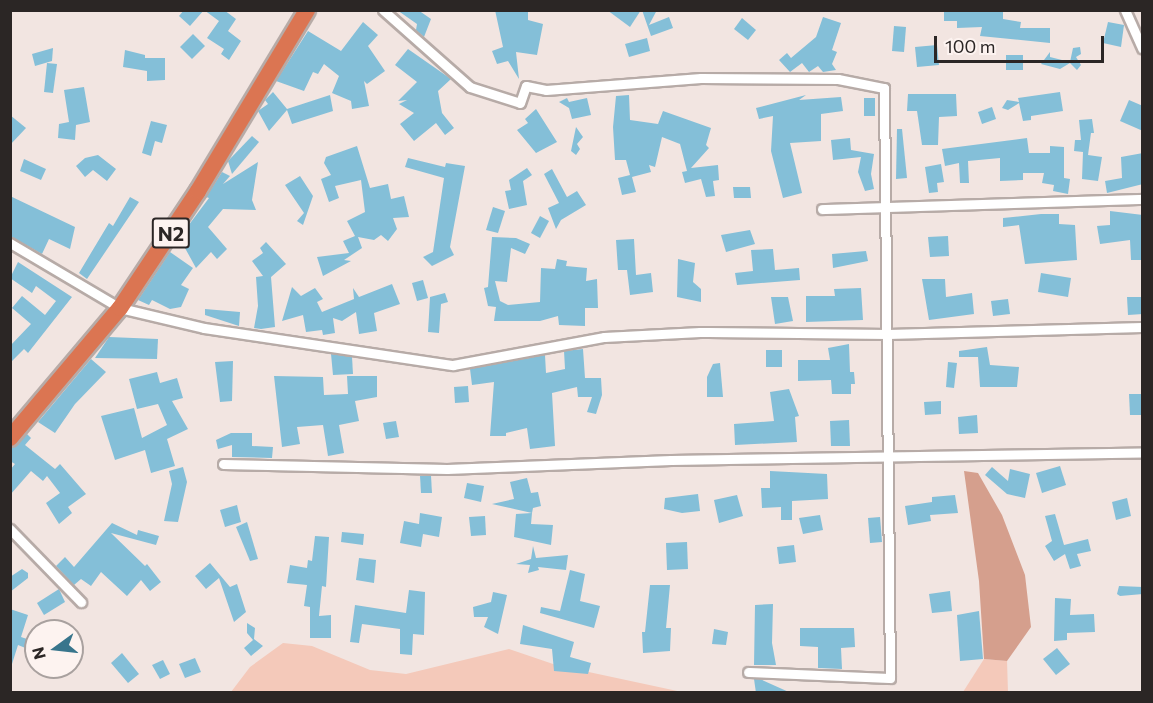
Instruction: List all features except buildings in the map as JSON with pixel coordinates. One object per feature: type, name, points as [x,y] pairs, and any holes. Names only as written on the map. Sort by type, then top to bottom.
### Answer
[{"type":"highway","name":"N2","points":[[10,438],[120,308],[198,191],[307,10]]},
{"type":"street","points":[[383,10],[470,87],[520,103],[526,86],[546,90],[701,78],[838,79],[884,88],[890,678],[748,672]]},
{"type":"street","points":[[1125,10],[1143,48]]},
{"type":"street","points":[[822,209],[1143,199]]},
{"type":"street","points":[[10,243],[120,308],[204,328],[453,365],[604,337],[700,332],[888,334],[1143,327]]},
{"type":"street","points":[[223,464],[447,469],[671,459],[1143,453]]},
{"type":"street","points":[[10,529],[81,602]]},
{"type":"shaded area","points":[[964,471],[978,473],[1002,515],[1025,575],[1031,627],[1007,661],[984,659],[979,581]]},
{"type":"shaded area","points":[[283,643],[312,646],[370,670],[406,674],[509,649],[556,665],[682,692],[231,692],[250,667]]},
{"type":"shaded area","points":[[984,659],[1007,661],[1008,692],[963,692]]}]
